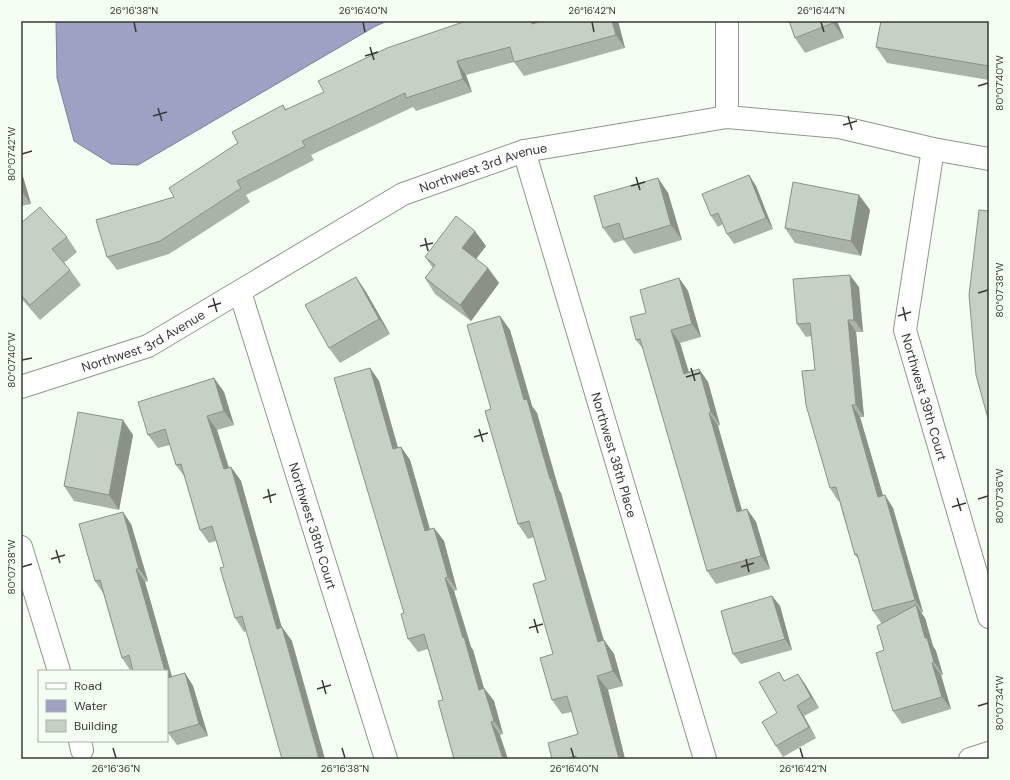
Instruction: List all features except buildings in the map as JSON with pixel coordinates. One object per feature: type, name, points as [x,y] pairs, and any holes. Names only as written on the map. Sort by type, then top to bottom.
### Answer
[{"type":"street","points":[[727,21],[727,116]]},
{"type":"street","name":"Northwest 3rd Avenue","points":[[21,387],[148,346],[403,194],[524,151],[727,116],[839,127],[933,149],[989,159]]},
{"type":"street","name":"Northwest 39th Court","points":[[933,149],[904,330],[989,617]]},
{"type":"street","name":"Northwest 38th Place","points":[[524,151],[705,759]]},
{"type":"street","name":"Northwest 38th Court","points":[[240,292],[386,759]]},
{"type":"street","points":[[21,547],[59,670]]},
{"type":"street","points":[[970,759],[989,753]]},
{"type":"water","points":[[57,21],[387,21],[374,27],[138,165],[111,164],[74,141],[57,78]]}]
